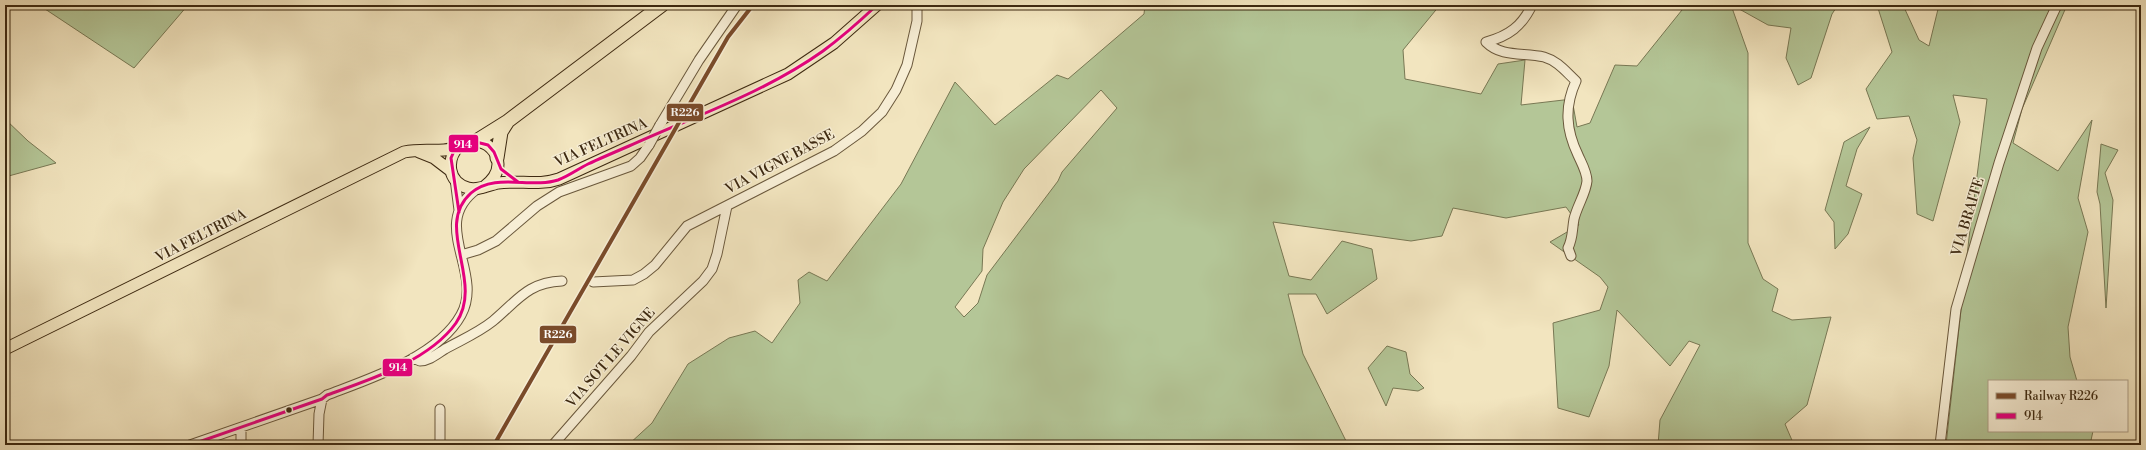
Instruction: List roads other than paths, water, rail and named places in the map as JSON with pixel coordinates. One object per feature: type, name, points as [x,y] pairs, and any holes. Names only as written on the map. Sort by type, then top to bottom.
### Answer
[{"type":"highway","points":[[476,141],[508,120],[662,5]]},
{"type":"highway","points":[[498,161],[501,132],[508,120]]},
{"type":"main road","name":"VIA FELTRINA","points":[[410,151],[423,152],[434,158],[453,175],[461,185],[481,188],[518,182],[537,183],[559,179],[602,158],[764,86],[817,56],[877,5]]},
{"type":"main road","name":"VIA FELTRINA","points":[[5,349],[204,252],[382,162],[421,148],[446,150],[466,142],[476,141]]},
{"type":"main road","points":[[476,141],[489,146],[505,174],[518,182]]},
{"type":"main road","points":[[453,175],[451,158],[459,146]]},
{"type":"main road","points":[[481,188],[495,178],[498,161]]},
{"type":"street","points":[[461,255],[478,250],[496,241],[546,199],[558,192],[631,166],[640,158],[698,60],[737,5]]},
{"type":"street","name":"VIA VIGNE BASSE","points":[[593,282],[633,280],[644,274],[655,265],[687,226],[834,151],[862,132],[882,112],[896,90],[907,66],[917,21],[917,5]]},
{"type":"street","points":[[1532,5],[1521,25],[1499,39],[1486,42],[1501,53],[1545,58],[1558,63],[1576,81],[1569,104],[1568,125],[1571,140],[1584,169],[1587,181],[1574,219],[1573,238],[1568,248],[1571,256]]},
{"type":"street","name":"VIA BRAITE","points":[[1940,445],[1956,309],[1999,163],[2037,48],[2057,5]]},
{"type":"street","points":[[190,445],[322,399],[327,395],[376,376],[413,358],[447,332],[461,315],[468,289],[466,271],[456,235],[459,212],[453,175]]},
{"type":"street","points":[[459,212],[466,198],[481,188]]},
{"type":"street","name":"VIA SOT LE VIGNE","points":[[553,445],[631,356],[649,332],[703,281],[712,269],[718,254],[727,206]]},
{"type":"street","points":[[413,358],[420,362],[468,338],[492,322],[526,291],[540,284],[562,281]]},
{"type":"street","points":[[318,445],[319,414],[322,399]]},
{"type":"street","points":[[440,409],[440,445]]},
{"type":"street","points":[[241,428],[241,445]]},
{"type":"rail line","name":"R226","points":[[494,445],[728,37],[753,5]]}]
